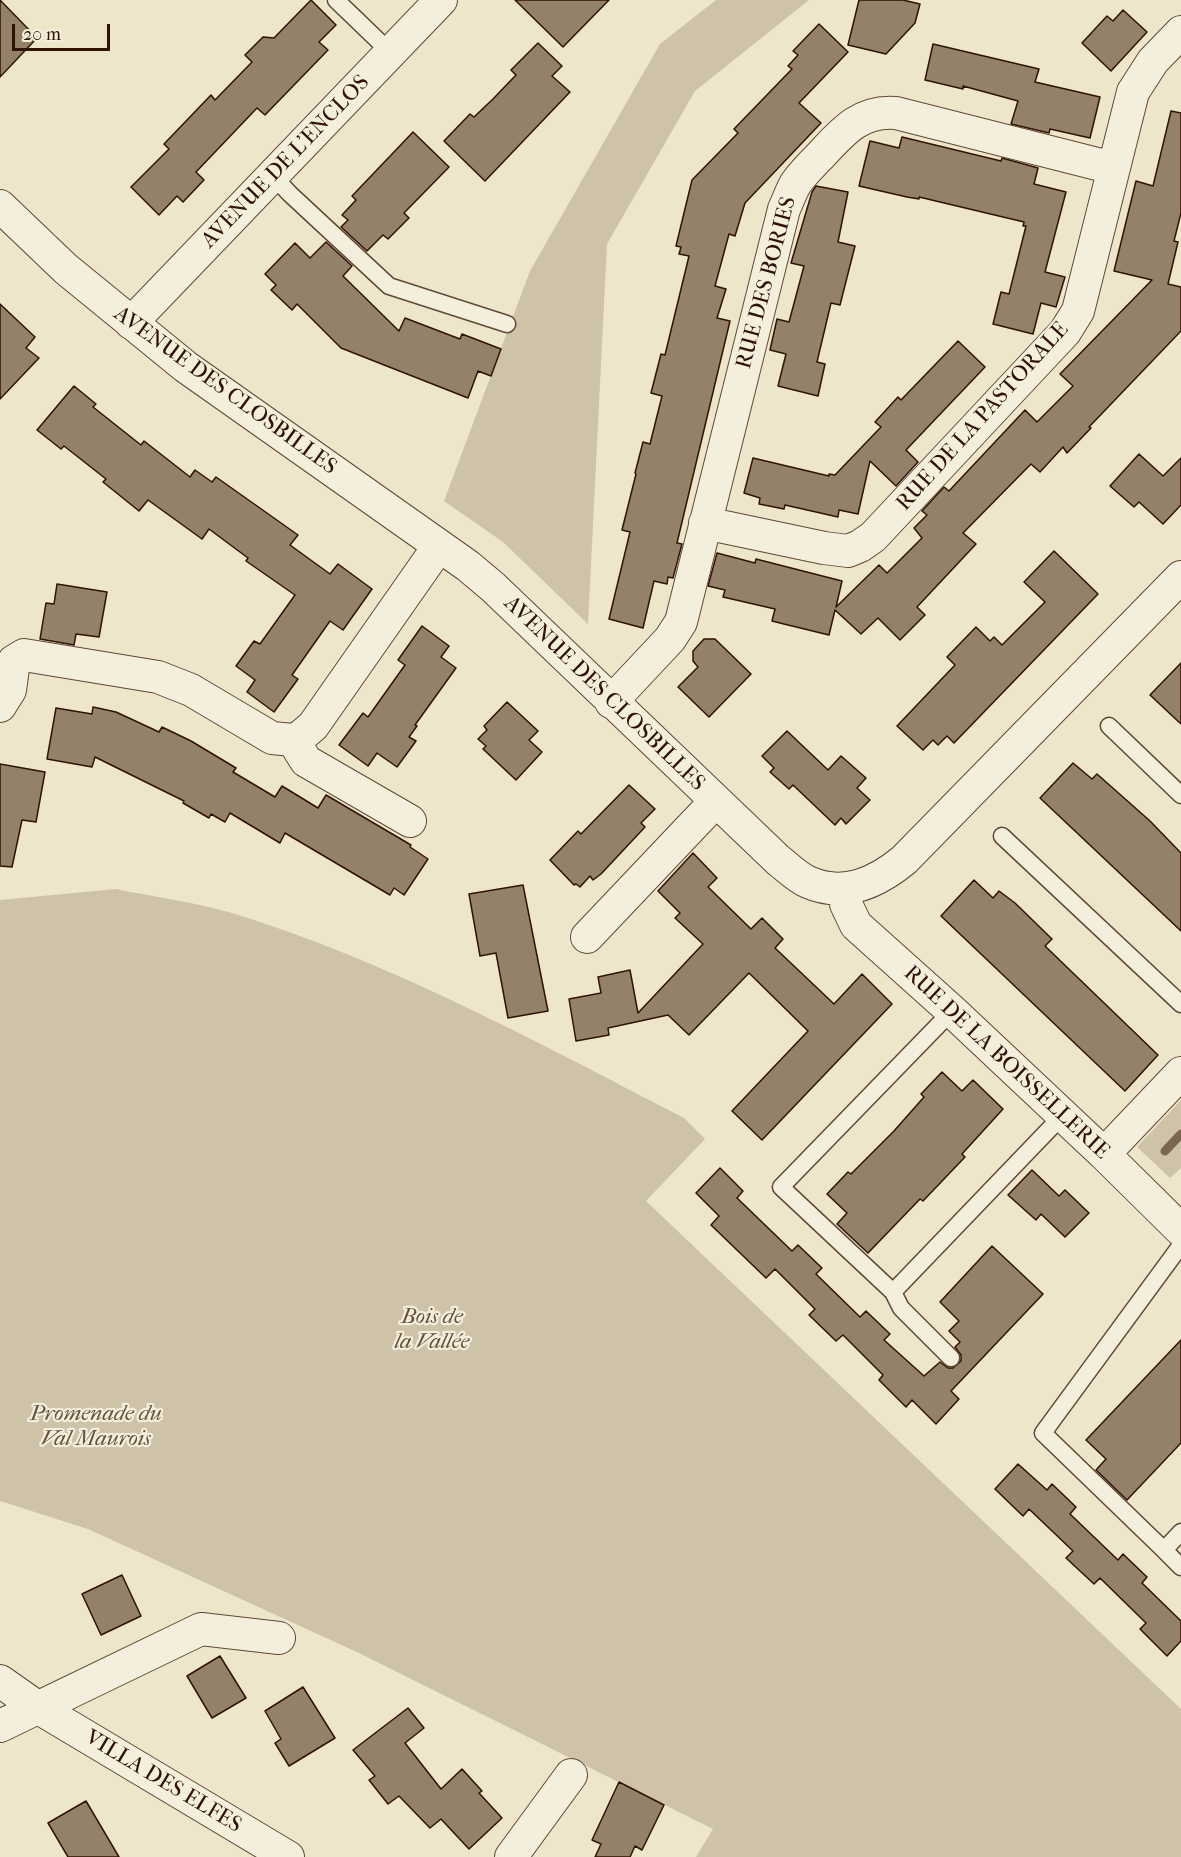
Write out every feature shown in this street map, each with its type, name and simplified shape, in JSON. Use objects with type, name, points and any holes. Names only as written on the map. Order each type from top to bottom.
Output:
[{"type":"street","name":"AVENUE DE L'ENCLOS","points":[[131,323],[441,0]]},
{"type":"street","name":"RUE DE LA PASTORALE","points":[[705,523],[848,551],[873,537],[1065,332],[1078,311],[1133,92],[1153,61],[1181,32]]},
{"type":"street","name":"RUE DES BORIES","points":[[611,702],[670,639],[681,622],[784,209],[795,184],[839,135],[855,122],[869,115],[881,112],[896,113],[1113,168]]},
{"type":"street","name":"AVENUE DES CLOSBILLES","points":[[0,206],[66,269],[186,367],[439,546],[493,587],[778,860],[806,881],[818,886],[845,889],[870,883],[888,873],[1181,577]]},
{"type":"street","points":[[0,706],[10,690],[14,661],[24,655],[158,677],[191,690],[272,738],[293,740],[313,726],[439,546]]},
{"type":"street","points":[[293,740],[306,761],[410,821]]},
{"type":"street","points":[[587,937],[715,802]]},
{"type":"street","name":"RUE DE LA BOISSELLERIE","points":[[845,889],[846,904],[856,925],[952,1011],[1181,1230]]},
{"type":"street","points":[[1104,1154],[1181,1073]]},
{"type":"street","points":[[0,1726],[201,1629],[279,1638]]},
{"type":"street","name":"VILLA DES ELFES","points":[[0,1681],[38,1707],[288,1857]]},
{"type":"street","points":[[511,1857],[571,1775]]},
{"type":"lane","points":[[336,0],[390,52]]},
{"type":"lane","points":[[273,176],[389,286],[507,324]]},
{"type":"lane","points":[[1109,726],[1181,795]]},
{"type":"lane","points":[[1002,836],[1181,1004]]},
{"type":"lane","points":[[951,1358],[901,1308],[893,1292],[781,1187],[952,1011]]},
{"type":"lane","points":[[893,1292],[1062,1116]]},
{"type":"lane","points":[[1181,1245],[1043,1433],[1181,1567]]},
{"type":"lane","points":[[1164,1550],[1181,1532]]},
{"type":"green space","points":[[716,0],[809,0],[695,91],[607,244],[588,624],[503,542],[444,501],[530,271],[660,44]]},
{"type":"green space","name":"Bois de la Vallée","points":[[116,889],[218,909],[349,955],[462,1005],[684,1118],[705,1139],[646,1201],[1181,1709],[1181,1857],[696,1857],[713,1829],[359,1653],[88,1529],[0,1501],[0,900]]},
{"type":"green space","points":[[1181,1100],[1181,1168],[1170,1178],[1137,1147]]},
{"type":"building","points":[[0,0],[37,38],[0,77]]},
{"type":"building","points":[[311,0],[336,25],[319,42],[328,50],[265,115],[257,108],[196,172],[204,180],[183,202],[177,196],[159,215],[131,187],[169,149],[164,144],[211,95],[215,100],[252,62],[245,55],[263,37],[274,38]]},
{"type":"building","points":[[515,0],[609,0],[563,47]]},
{"type":"building","points":[[859,0],[903,0],[920,4],[915,23],[886,54],[848,45]]},
{"type":"building","points":[[1123,10],[1147,32],[1111,71],[1082,43],[1107,16],[1113,21]]},
{"type":"building","points":[[819,24],[848,52],[799,103],[821,123],[745,203],[735,236],[729,234],[715,286],[726,289],[717,318],[730,321],[677,543],[682,544],[673,578],[668,577],[667,584],[654,581],[643,628],[609,619],[630,532],[622,530],[635,473],[643,442],[650,444],[662,396],[651,393],[661,354],[665,355],[689,256],[679,254],[681,247],[676,246],[692,180],[738,133],[734,129],[792,69],[788,66],[798,55],[793,51]]},
{"type":"building","points":[[538,43],[562,66],[552,76],[570,92],[485,181],[444,141],[470,114],[474,117],[493,99],[516,75],[511,70]]},
{"type":"building","points":[[933,44],[1039,69],[1035,82],[1100,97],[1090,138],[1050,129],[1049,133],[1011,124],[1018,101],[963,86],[963,89],[925,80]]},
{"type":"building","points":[[1171,111],[1181,113],[1181,213],[1174,241],[1178,242],[1168,284],[1181,287],[1181,331],[1067,453],[1063,447],[1040,472],[1031,464],[963,533],[976,544],[917,607],[925,615],[900,640],[878,618],[861,634],[835,610],[829,635],[772,621],[775,609],[723,597],[725,590],[708,586],[717,553],[755,563],[756,559],[842,581],[836,607],[879,565],[887,573],[922,538],[914,528],[927,515],[922,511],[944,487],[949,491],[1025,410],[1037,422],[1073,386],[1060,374],[1152,280],[1114,271],[1136,181],[1153,186]]},
{"type":"building","points":[[413,132],[449,167],[404,213],[409,218],[388,239],[383,235],[367,251],[341,227],[348,220],[342,215],[356,200],[352,196]]},
{"type":"building","points":[[902,137],[1038,168],[1034,184],[1066,192],[1045,272],[1065,277],[1056,307],[1041,303],[1033,334],[993,324],[1001,292],[1009,294],[1026,226],[1023,226],[1024,222],[919,197],[919,199],[907,197],[859,186],[870,141],[899,148]]},
{"type":"building","points":[[816,186],[848,192],[838,242],[855,246],[840,305],[831,303],[817,362],[825,364],[818,396],[778,386],[786,354],[770,350],[777,319],[789,322],[804,266],[791,263],[812,192]]},
{"type":"building","points":[[326,242],[352,266],[343,276],[399,331],[405,318],[460,339],[462,334],[501,349],[491,376],[478,371],[468,398],[341,348],[297,304],[292,310],[271,290],[276,285],[265,274],[295,243],[310,258]]},
{"type":"building","points":[[0,304],[35,337],[26,348],[39,358],[0,399]]},
{"type":"building","points":[[958,341],[985,367],[906,450],[918,462],[896,486],[870,461],[858,514],[839,510],[838,517],[785,505],[784,509],[759,504],[760,498],[744,493],[753,458],[829,476],[829,474],[835,475],[881,427],[875,422],[898,397],[901,400]]},
{"type":"building","points":[[74,386],[96,404],[93,407],[141,445],[144,441],[190,477],[195,470],[212,482],[216,477],[298,535],[290,545],[330,574],[338,564],[372,589],[343,630],[330,621],[292,675],[298,679],[274,712],[247,692],[255,680],[236,666],[254,641],[260,644],[295,595],[246,561],[248,558],[209,529],[202,539],[148,500],[139,511],[103,482],[106,479],[64,446],[61,449],[37,430]]},
{"type":"building","points":[[1139,454],[1163,476],[1181,458],[1181,505],[1163,524],[1139,502],[1134,507],[1110,486]]},
{"type":"building","points":[[1054,551],[1098,594],[954,743],[947,736],[938,745],[933,740],[923,750],[897,726],[955,665],[947,657],[976,627],[990,641],[994,637],[1002,645],[1045,602],[1024,582]]},
{"type":"building","points":[[57,584],[107,592],[99,637],[76,634],[74,645],[40,639],[46,603],[54,604]]},
{"type":"building","points":[[422,626],[449,646],[441,657],[456,668],[415,725],[417,726],[409,737],[416,741],[397,767],[377,753],[368,766],[339,745],[363,713],[368,717],[405,665],[398,660]]},
{"type":"building","points":[[704,639],[715,639],[751,674],[709,717],[678,687],[698,667],[693,661],[693,651]]},
{"type":"building","points":[[1181,663],[1181,724],[1150,695]]},
{"type":"building","points":[[507,702],[538,731],[529,740],[542,752],[516,780],[483,749],[486,746],[478,739],[487,730],[484,726]]},
{"type":"building","points":[[93,707],[116,712],[159,732],[162,727],[191,741],[236,768],[233,772],[275,797],[282,786],[318,808],[326,795],[411,845],[410,847],[428,859],[404,895],[394,888],[390,895],[285,833],[280,843],[230,813],[225,822],[211,814],[209,818],[183,803],[184,801],[95,757],[92,767],[47,759],[56,708],[92,714]]},
{"type":"building","points":[[787,731],[828,770],[841,756],[866,778],[857,788],[870,800],[846,824],[841,818],[835,825],[793,785],[789,789],[770,772],[774,768],[762,756]]},
{"type":"building","points":[[1073,763],[1092,779],[1097,774],[1150,821],[1181,853],[1181,931],[1040,798]]},
{"type":"building","points":[[0,764],[45,772],[36,822],[22,820],[12,867],[0,866]]},
{"type":"building","points":[[629,785],[655,809],[641,823],[645,827],[601,874],[593,880],[590,876],[580,887],[574,885],[550,860],[578,831],[581,834]]},
{"type":"building","points":[[693,853],[717,878],[708,887],[751,929],[762,918],[783,939],[775,948],[834,1004],[862,974],[892,1004],[762,1140],[732,1111],[808,1031],[749,973],[689,1035],[668,1015],[608,1028],[609,1035],[576,1041],[569,999],[601,993],[598,977],[630,970],[638,1013],[703,944],[675,918],[680,913],[658,891]]},
{"type":"building","points":[[974,880],[993,898],[999,891],[1015,903],[1052,939],[1045,946],[1158,1055],[1125,1091],[941,916]]},
{"type":"building","points":[[523,885],[548,1011],[508,1018],[496,953],[480,956],[469,894]]},
{"type":"building","points":[[942,1072],[962,1091],[973,1080],[1003,1109],[962,1154],[965,1157],[923,1201],[920,1199],[868,1253],[837,1224],[847,1213],[827,1194],[848,1172],[851,1174],[894,1131],[924,1097],[921,1094]]},
{"type":"building","points":[[720,1168],[743,1191],[737,1198],[792,1251],[798,1245],[822,1268],[816,1274],[860,1317],[866,1311],[890,1334],[884,1340],[924,1376],[940,1362],[948,1368],[953,1368],[961,1361],[961,1355],[955,1347],[960,1342],[949,1331],[959,1321],[940,1302],[992,1246],[1043,1294],[951,1391],[959,1399],[936,1424],[912,1400],[906,1407],[879,1380],[883,1375],[843,1335],[836,1341],[809,1315],[815,1309],[775,1269],[766,1278],[711,1225],[719,1216],[696,1193]]},
{"type":"building","points":[[1032,1170],[1059,1196],[1065,1190],[1089,1213],[1065,1237],[1041,1214],[1036,1220],[1008,1195]]},
{"type":"building","points":[[1181,1340],[1181,1443],[1127,1500],[1096,1470],[1106,1459],[1086,1440]]},
{"type":"building","points":[[1018,1464],[1047,1490],[1052,1484],[1076,1507],[1070,1514],[1118,1560],[1123,1554],[1147,1577],[1142,1583],[1181,1621],[1181,1641],[1167,1656],[1140,1629],[1146,1623],[1100,1578],[1094,1584],[1066,1558],[1073,1551],[1029,1509],[1023,1516],[995,1489]]},
{"type":"building","points":[[122,1575],[141,1616],[101,1635],[82,1594]]},
{"type":"building","points":[[220,1656],[246,1698],[212,1718],[187,1676]]},
{"type":"building","points":[[303,1687],[335,1738],[289,1766],[275,1743],[281,1739],[265,1711]]},
{"type":"building","points":[[408,1708],[424,1728],[405,1743],[441,1789],[462,1769],[482,1791],[479,1793],[502,1818],[469,1849],[441,1819],[430,1828],[399,1796],[388,1804],[369,1780],[375,1776],[353,1750]]},
{"type":"building","points":[[619,1782],[664,1805],[642,1850],[635,1846],[630,1857],[595,1857],[601,1844],[592,1840]]},
{"type":"building","points":[[86,1801],[119,1857],[68,1857],[48,1823]]},
{"type":"waterway","points":[[1165,1151],[1181,1134]]},
{"type":"park label","name":"Promenade du Val Maurois","points":[[96,1428]]}]
